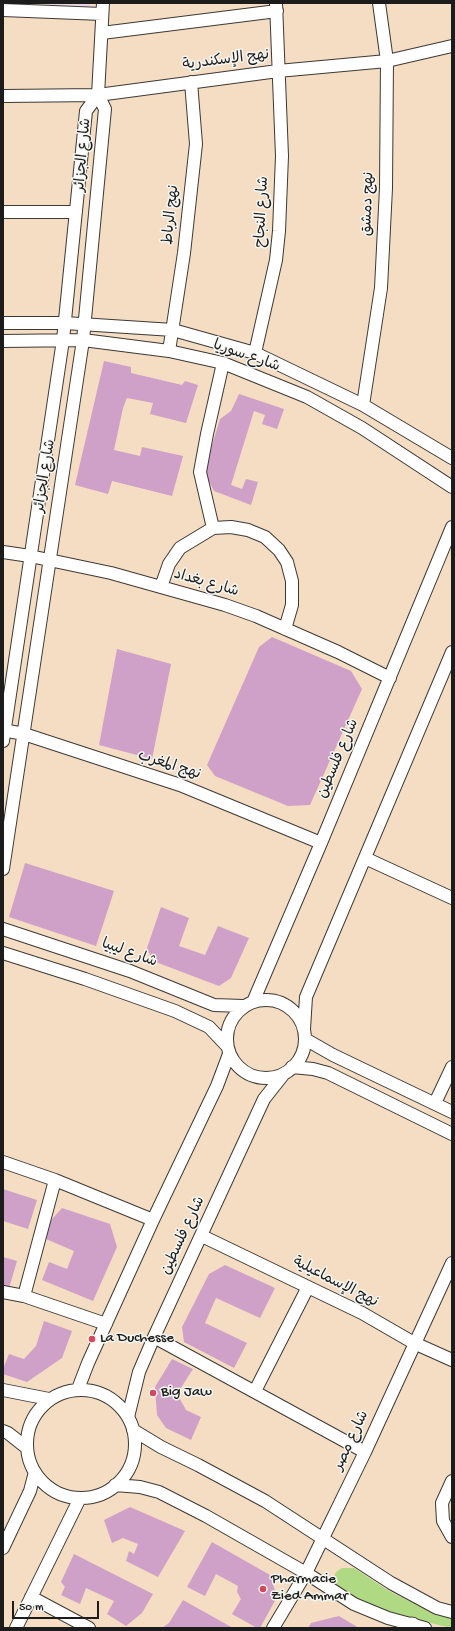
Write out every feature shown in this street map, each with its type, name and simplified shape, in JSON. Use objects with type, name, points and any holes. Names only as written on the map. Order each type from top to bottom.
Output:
[{"type":"street","name":"نهج دمشق","points":[[363,405],[381,288],[386,188],[387,61],[379,3]]},
{"type":"street","points":[[102,33],[276,7]]},
{"type":"street","name":"شارع النجاح","points":[[255,353],[276,260],[279,231],[282,156],[276,7]]},
{"type":"street","points":[[3,10],[102,8],[98,95]]},
{"type":"street","name":"نهج الإسكندرية","points":[[3,96],[98,95],[278,71],[387,61],[452,46]]},
{"type":"street","name":"نهج الرباط","points":[[169,351],[184,253],[196,144],[190,82]]},
{"type":"street","name":"شارع الجزائر","points":[[3,869],[85,324],[105,109],[98,95],[86,111],[63,340],[4,734]]},
{"type":"street","points":[[3,212],[76,212]]},
{"type":"street","name":"شارع سوريا","points":[[3,323],[65,323],[173,330],[255,353],[363,405],[452,458]]},
{"type":"street","name":"شارع سوريا","points":[[3,341],[83,340],[169,351],[223,363],[307,397],[376,437],[452,487]]},
{"type":"street","points":[[213,528],[200,472],[223,363]]},
{"type":"street","points":[[376,437],[388,420]]},
{"type":"street","points":[[161,587],[169,564],[180,548],[213,528],[231,526],[248,530],[265,537],[279,550],[287,562],[292,581],[292,605],[285,629]]},
{"type":"street","name":"شارع فلسطين","points":[[248,1004],[321,843],[452,527]]},
{"type":"street","name":"شارع بغداد","points":[[3,552],[30,556],[111,573],[225,605],[338,652],[390,678]]},
{"type":"street","points":[[3,953],[85,979],[175,1011],[209,1027],[228,1050],[234,1063],[242,1071],[251,1076],[272,1078],[287,1071],[299,1061],[304,1050],[306,997],[452,652]]},
{"type":"street","name":"نهج المغرب","points":[[4,734],[24,734],[180,785],[321,843]]},
{"type":"street","points":[[365,858],[452,898]]},
{"type":"street","name":"شارع ليبيا","points":[[3,929],[123,968],[214,1004],[248,1004]]},
{"type":"street","points":[[78,1389],[88,1363],[153,1220],[217,1086],[228,1050],[226,1035],[229,1024],[235,1014],[248,1004],[266,999],[278,1001],[290,1008],[299,1017],[305,1034],[333,1055],[452,1112]]},
{"type":"street","points":[[434,1103],[452,1067]]},
{"type":"street","points":[[287,1071],[313,1068],[328,1073],[452,1134]]},
{"type":"street","name":"شارع فلسطين","points":[[128,1417],[139,1372],[154,1337],[264,1099],[287,1071]]},
{"type":"street","points":[[3,1162],[54,1180],[153,1220]]},
{"type":"street","points":[[24,1296],[54,1180]]},
{"type":"street","name":"نهج الإسماعيلية","points":[[202,1236],[362,1314],[414,1343],[452,1360]]},
{"type":"street","name":"شارع مصر","points":[[273,1628],[306,1573],[324,1538],[452,1263]]},
{"type":"street","points":[[255,1391],[308,1287]]},
{"type":"street","points":[[3,1292],[24,1296],[106,1324]]},
{"type":"street","points":[[154,1337],[365,1452]]},
{"type":"street","points":[[78,1389],[93,1391],[107,1396],[119,1405],[128,1417],[133,1430],[135,1446],[131,1463],[123,1478],[115,1485],[96,1496],[80,1498],[65,1496],[50,1489],[38,1478],[27,1448],[27,1438],[31,1423],[38,1410],[50,1399],[63,1392],[78,1389]]},
{"type":"street","points":[[3,1390],[50,1399]]},
{"type":"street","points":[[133,1430],[161,1447],[253,1494],[324,1538],[391,1583],[437,1608],[452,1612]]},
{"type":"street","points":[[3,1431],[8,1433],[27,1448]]},
{"type":"street","points":[[3,1548],[30,1491],[35,1472]]},
{"type":"street","points":[[452,1481],[442,1503],[443,1521],[452,1537]]},
{"type":"street","points":[[115,1485],[140,1487],[160,1492],[206,1516],[306,1573],[386,1623],[417,1627]]},
{"type":"street","points":[[16,1628],[80,1498]]},
{"type":"street","points":[[31,1597],[89,1628]]},
{"type":"shaded area","points":[[11,3],[90,3],[90,6]]},
{"type":"green space","points":[[342,1568],[354,1568],[389,1591],[429,1611],[452,1617],[452,1628],[400,1616],[357,1599],[339,1589],[335,1583],[334,1577],[336,1572]]},
{"type":"building","points":[[104,361],[131,367],[131,373],[182,385],[185,381],[198,385],[186,423],[150,414],[153,403],[127,398],[123,408],[114,450],[140,456],[142,447],[183,456],[172,496],[112,481],[108,494],[75,485]]},
{"type":"building","points":[[239,394],[284,409],[277,429],[262,424],[265,415],[254,411],[231,485],[242,489],[246,479],[258,482],[251,505],[214,491],[204,472],[220,419],[231,411]]},
{"type":"building","points":[[272,637],[351,671],[362,689],[310,805],[288,806],[215,776],[207,765],[259,647]]},
{"type":"building","points":[[117,649],[171,664],[152,759],[99,745]]},
{"type":"building","points":[[25,863],[114,891],[96,946],[9,917]]},
{"type":"building","points":[[161,907],[189,918],[179,946],[205,955],[218,926],[249,938],[231,978],[219,986],[153,961],[147,948]]},
{"type":"building","points":[[3,1189],[37,1200],[28,1229],[3,1221]]},
{"type":"building","points":[[62,1208],[110,1224],[117,1247],[93,1301],[42,1280],[49,1262],[67,1269],[74,1251],[46,1239],[46,1226]]},
{"type":"building","points":[[3,1257],[17,1261],[9,1288],[3,1286]]},
{"type":"building","points":[[225,1265],[275,1288],[260,1318],[216,1298],[205,1323],[247,1343],[234,1368],[184,1342],[182,1327],[209,1274]]},
{"type":"building","points":[[44,1321],[72,1331],[62,1358],[27,1382],[3,1374],[3,1369],[9,1354],[24,1359],[36,1346]]},
{"type":"building","points":[[172,1359],[193,1369],[177,1394],[186,1410],[201,1417],[191,1440],[166,1428],[157,1415],[155,1387]]},
{"type":"building","points":[[130,1507],[185,1531],[158,1577],[126,1561],[129,1551],[134,1554],[138,1544],[123,1538],[112,1543],[104,1520]]},
{"type":"building","points":[[212,1542],[270,1575],[277,1597],[260,1628],[257,1628],[232,1614],[241,1599],[237,1592],[238,1586],[216,1574],[205,1596],[187,1587]]},
{"type":"building","points":[[74,1554],[153,1594],[142,1613],[126,1626],[107,1614],[114,1601],[86,1588],[80,1604],[61,1595],[65,1587],[61,1582]]},
{"type":"building","points":[[183,1600],[233,1628],[162,1628],[169,1623]]},
{"type":"building","points":[[339,1616],[359,1628],[308,1628],[311,1623]]},
{"type":"place","name":"La Duchesse","points":[[92,1339]]},
{"type":"place","name":"Big Jaw","points":[[153,1393]]},
{"type":"place","name":"Pharmacie Zied Ammar","points":[[263,1589]]}]
